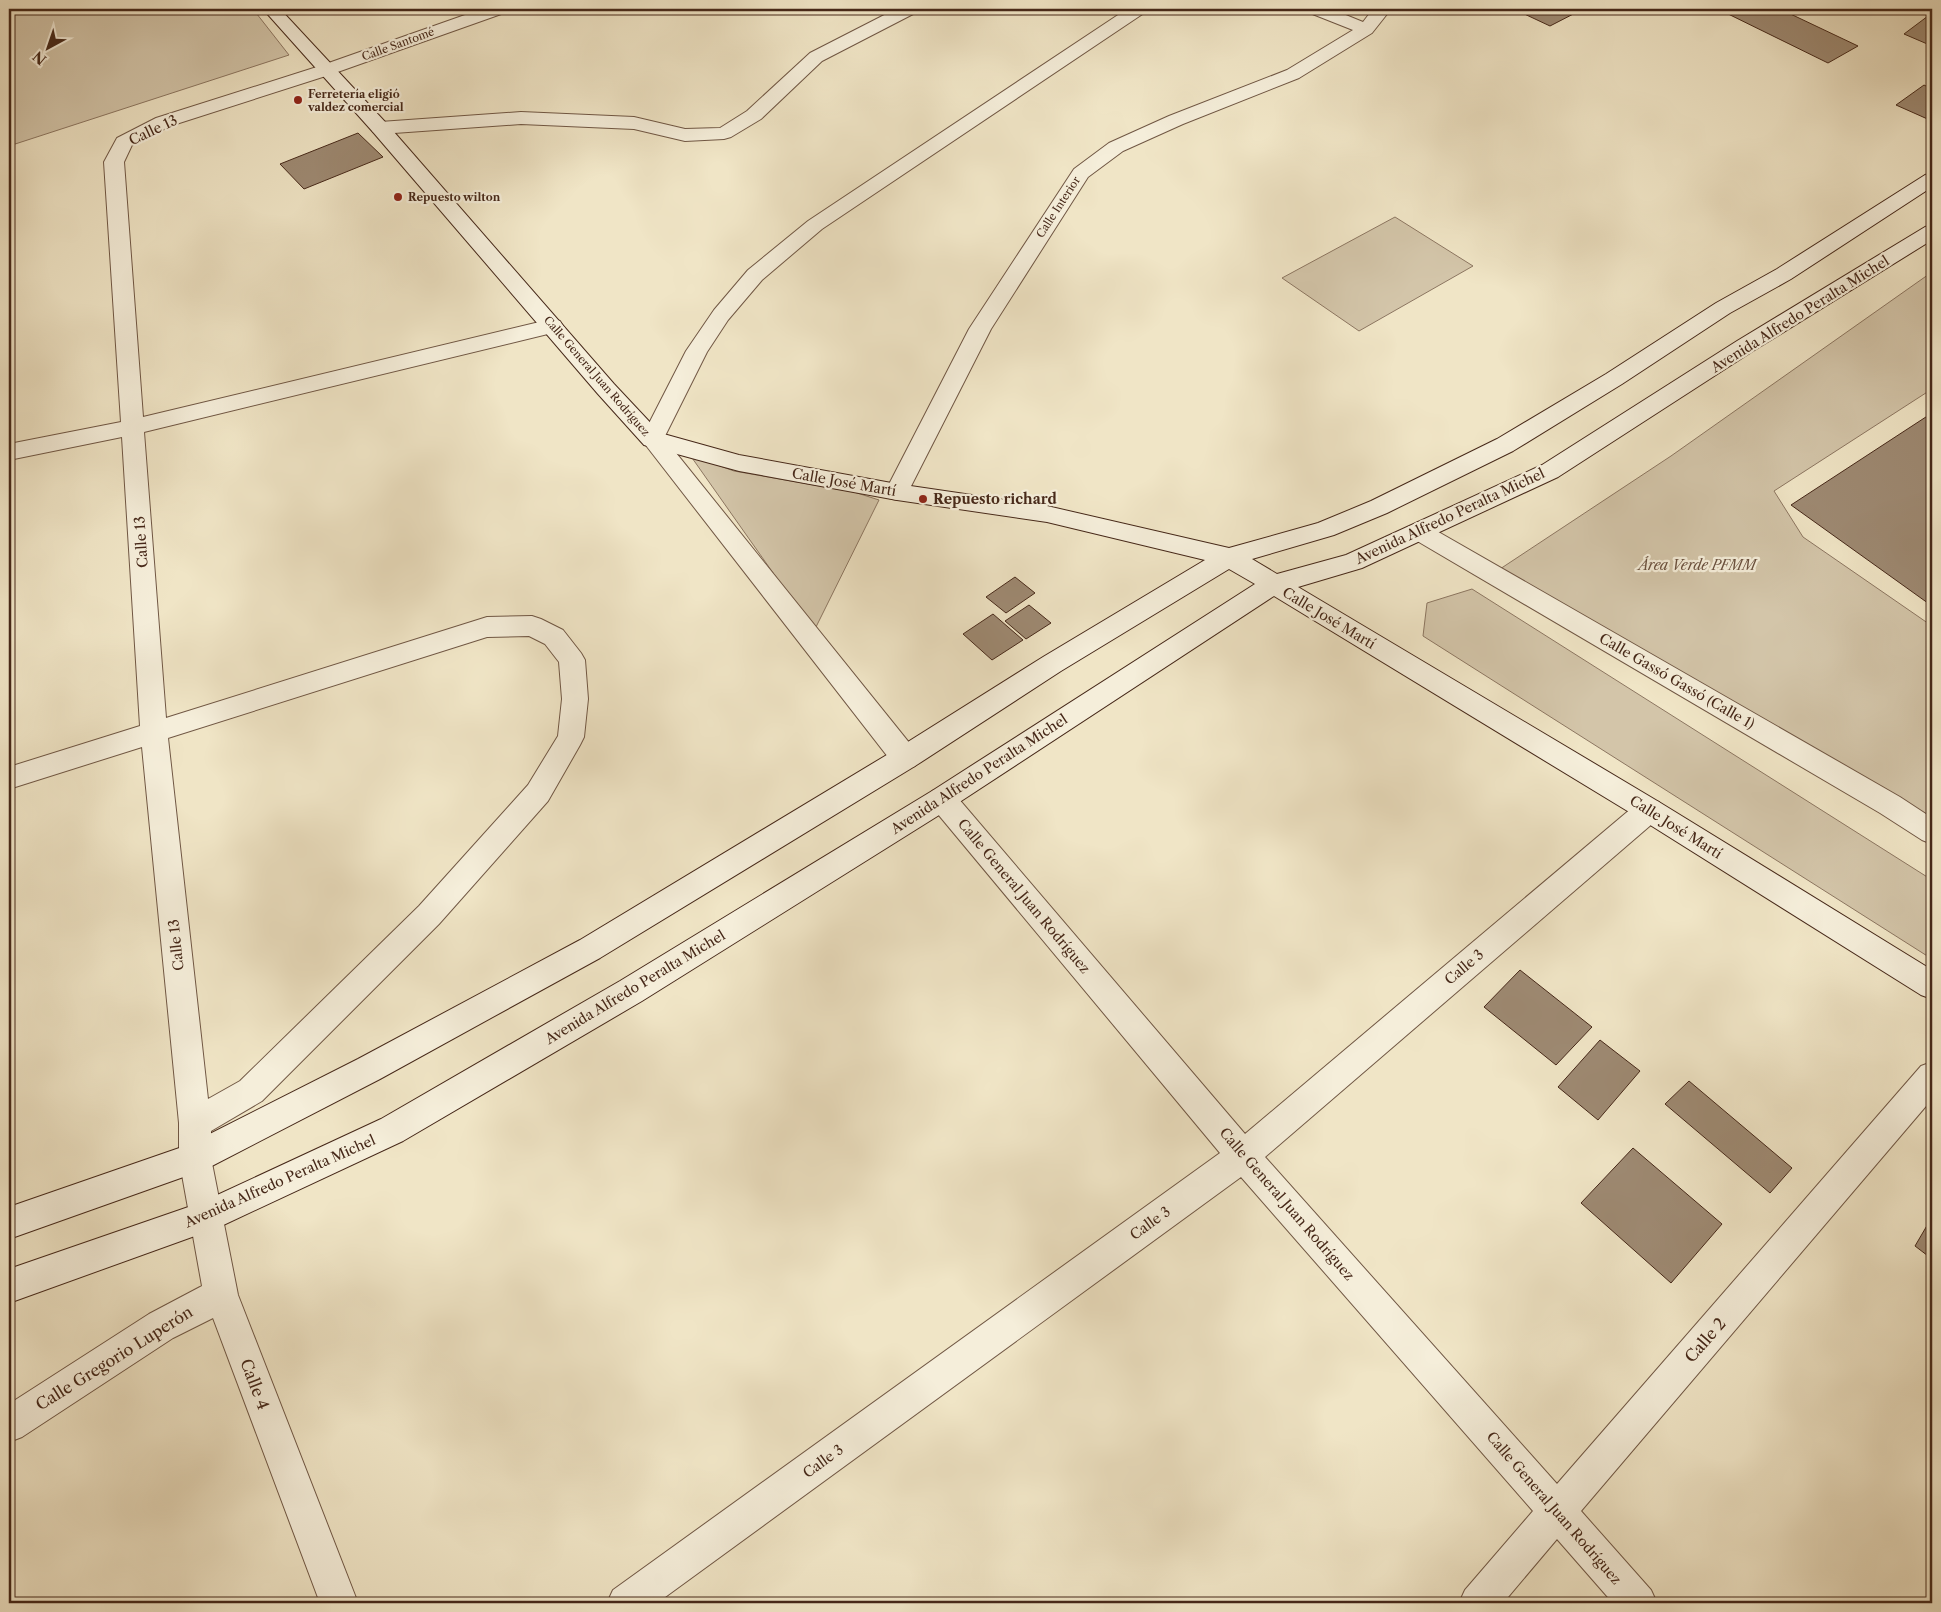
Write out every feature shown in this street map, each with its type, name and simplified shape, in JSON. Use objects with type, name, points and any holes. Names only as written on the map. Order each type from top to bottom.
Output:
[{"type":"street","name":"Calle General Juan Rodríguez","points":[[271,9],[380,128],[652,439],[905,758]]},
{"type":"street","name":"Calle Santomé","points":[[326,70],[498,9]]},
{"type":"street","points":[[380,128],[521,118],[634,123],[685,135],[724,133],[754,115],[816,57],[909,9]]},
{"type":"street","points":[[652,439],[697,351],[721,315],[755,275],[815,225],[1138,9]]},
{"type":"street","points":[[1316,9],[1366,29]]},
{"type":"street","name":"Calle Interior","points":[[897,492],[980,329],[1081,173],[1116,147],[1176,120],[1293,74],[1366,29],[1382,9]]},
{"type":"street","name":"Calle 13","points":[[195,1158],[195,1123],[154,732],[114,162],[124,142],[163,122],[326,70]]},
{"type":"street","points":[[9,1223],[195,1158],[368,1069],[590,949],[905,758],[1052,664],[1229,557],[1326,529],[1379,507],[1504,444],[1614,379],[1932,178]]},
{"type":"street","name":"Avenida Alfredo Peralta Michel","points":[[9,1286],[205,1218],[392,1130],[631,991],[942,799],[1091,700],[1274,584],[1353,562],[1550,471],[1746,346],[1932,231]]},
{"type":"street","points":[[9,452],[133,426],[552,326]]},
{"type":"street","name":"Calle José Martí","points":[[652,439],[738,463],[897,492],[1047,514],[1229,557],[1649,810],[1932,986]]},
{"type":"street","name":"Calle Gassó Gassó (Calle 1)","points":[[1420,532],[1872,795],[1932,832]]},
{"type":"street","points":[[9,778],[487,627],[532,626],[554,637],[572,660],[576,699],[571,737],[538,793],[429,915],[250,1091],[195,1123]]},
{"type":"street","name":"Calle General Juan Rodríguez","points":[[942,799],[1243,1156],[1638,1603]]},
{"type":"street","name":"Calle 3","points":[[626,1603],[1243,1156],[1649,810]]},
{"type":"street","name":"Calle 2","points":[[1478,1603],[1932,1076]]},
{"type":"street","name":"Calle 4","points":[[195,1158],[221,1295],[339,1603]]},
{"type":"street","name":"Calle Gregorio Luperón","points":[[9,1424],[161,1326],[221,1295]]},
{"type":"green space","points":[[9,9],[253,9],[289,55],[9,146]]},
{"type":"green space","points":[[1395,217],[1473,266],[1359,331],[1282,278]]},
{"type":"green space","name":"Área Verde PFMM","points":[[1932,272],[1932,389],[1774,491],[1803,537],[1932,626],[1932,825],[1500,569],[1671,456]]},
{"type":"green space","points":[[690,455],[734,471],[854,492],[879,500],[814,631]]},
{"type":"green space","points":[[1472,589],[1932,880],[1932,959],[1423,636],[1427,603]]},
{"type":"building","points":[[1522,9],[1583,9],[1550,26],[1518,11]]},
{"type":"building","points":[[1718,9],[1780,9],[1858,46],[1828,63]]},
{"type":"building","points":[[1932,13],[1932,46],[1904,34]]},
{"type":"building","points":[[1924,85],[1932,89],[1932,121],[1896,105]]},
{"type":"building","points":[[358,133],[383,157],[304,189],[280,164]]},
{"type":"building","points":[[1932,413],[1932,606],[1791,505]]},
{"type":"building","points":[[1015,577],[1035,593],[1006,613],[986,597]]},
{"type":"building","points":[[1029,605],[1051,623],[1026,639],[1005,621]]},
{"type":"building","points":[[993,614],[1023,640],[992,660],[963,634]]},
{"type":"building","points":[[1520,970],[1592,1027],[1556,1065],[1484,1007]]},
{"type":"building","points":[[1600,1040],[1640,1071],[1598,1120],[1558,1087]]},
{"type":"building","points":[[1689,1081],[1792,1168],[1770,1193],[1665,1104]]},
{"type":"building","points":[[1633,1148],[1722,1224],[1671,1283],[1581,1203]]},
{"type":"building","points":[[1932,1217],[1932,1259],[1915,1246]]},
{"type":"place","name":"Ferretería eligió valdez comercial","points":[[298,100]]},
{"type":"place","name":"Repuesto wilton","points":[[398,197]]},
{"type":"place","name":"Repuesto richard","points":[[923,499]]}]
